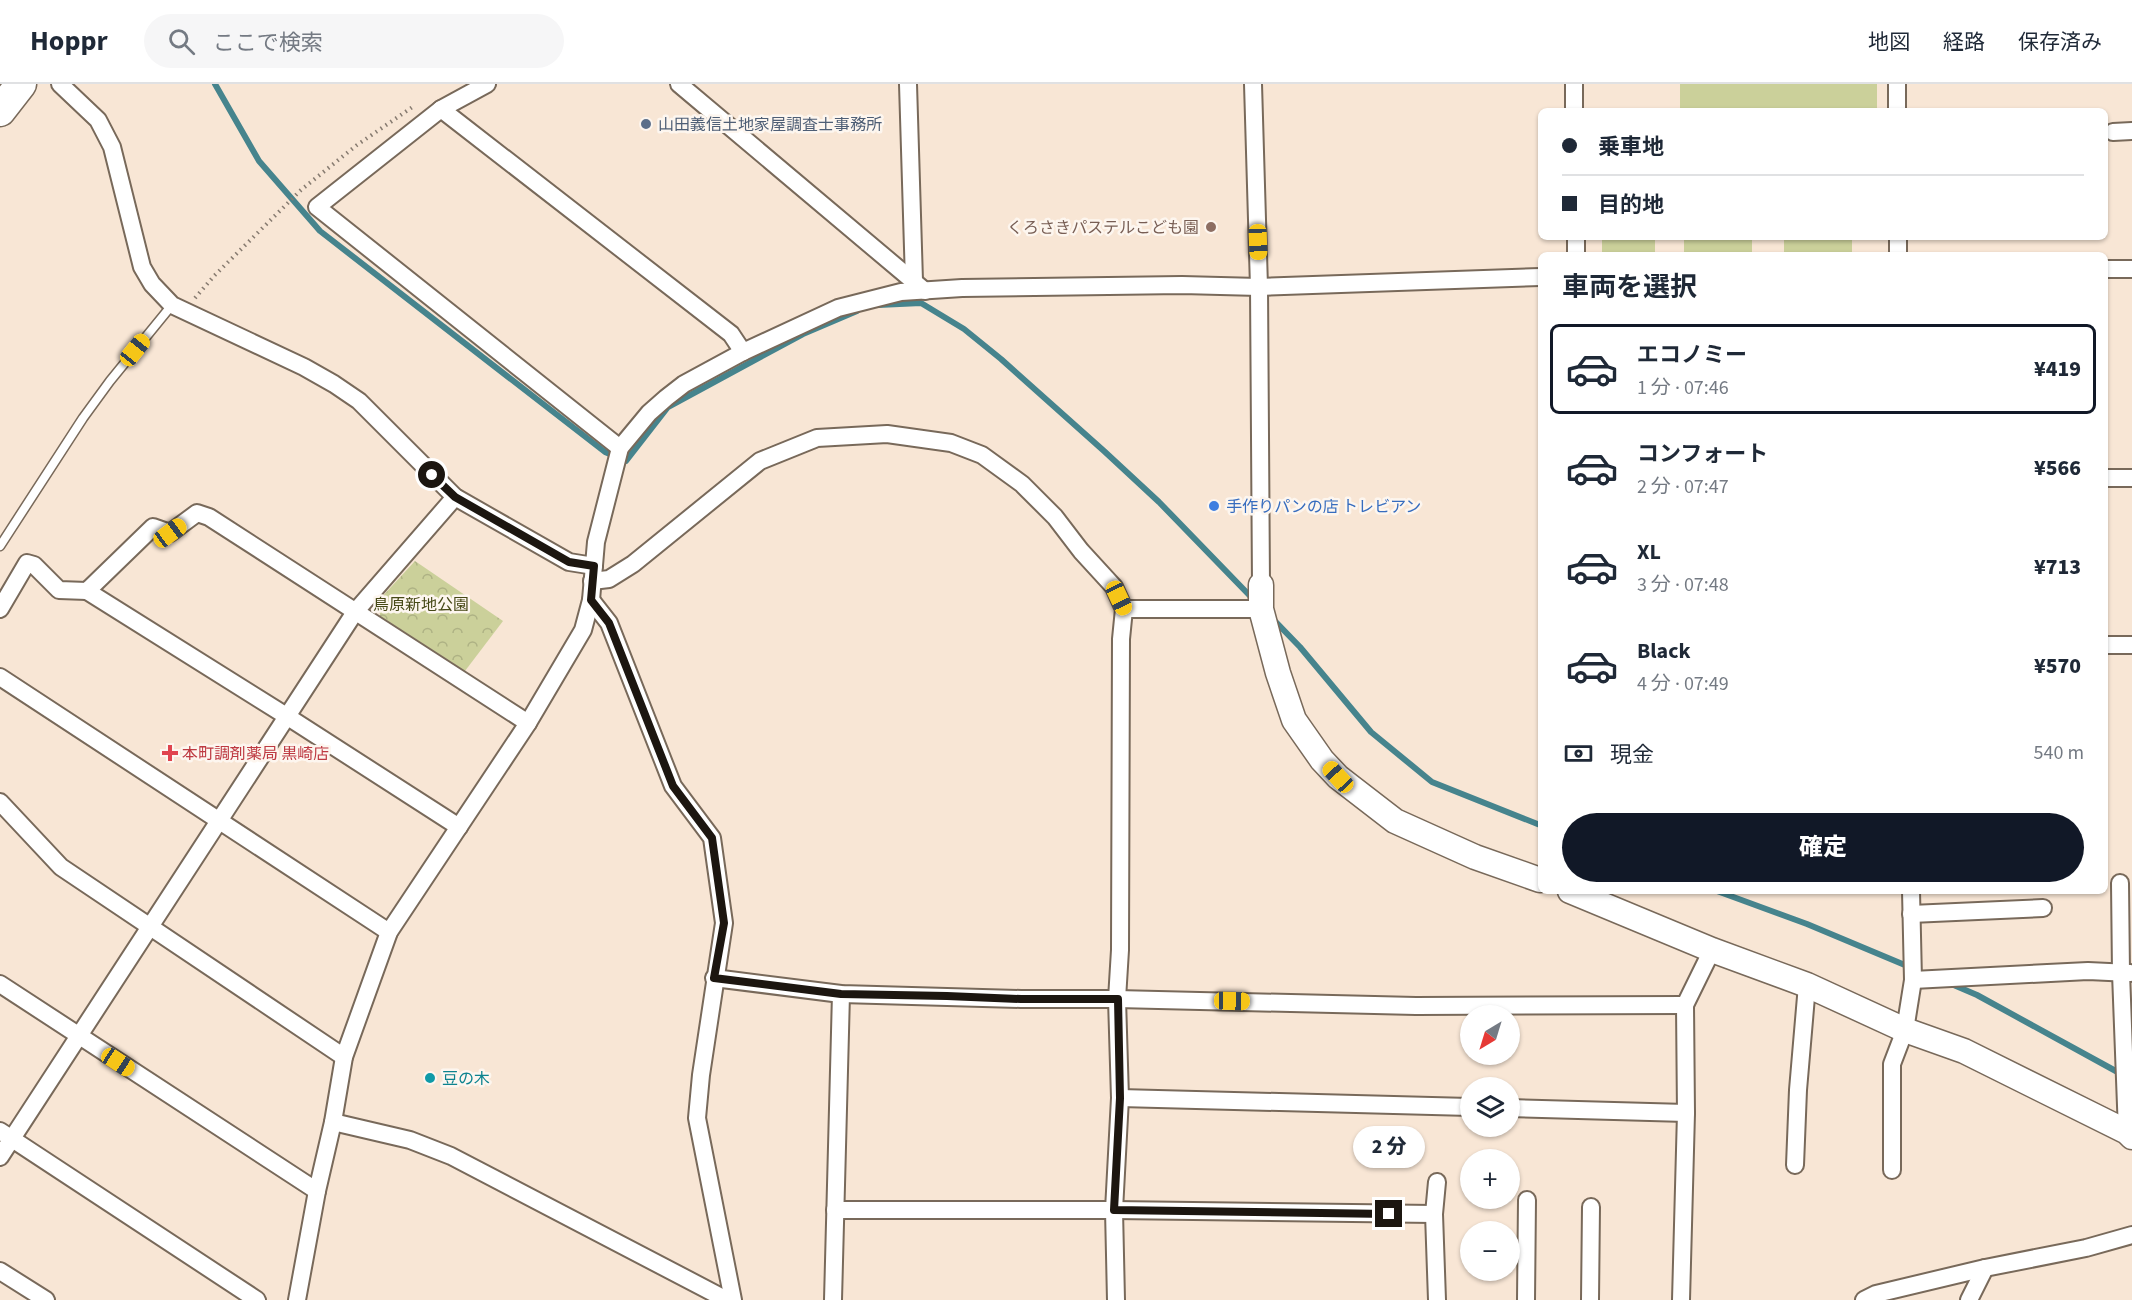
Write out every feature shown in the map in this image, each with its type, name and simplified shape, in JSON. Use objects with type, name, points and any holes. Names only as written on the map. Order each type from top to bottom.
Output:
[{"type":"highway","points":[[0,111],[21,84]]},
{"type":"street","points":[[60,84],[98,120],[112,147],[142,267],[152,284],[172,305],[304,367],[334,384],[359,401],[455,497],[569,562],[593,573],[609,579],[633,564],[760,461],[817,438],[886,434],[951,443],[982,455],[1022,484],[1055,517],[1081,551],[1114,587],[1124,609],[1121,639],[1118,999],[1120,1098],[1114,1210],[1116,1300]]},
{"type":"street","points":[[487,84],[441,109],[318,207],[620,447]]},
{"type":"street","points":[[679,84],[920,286]]},
{"type":"street","points":[[908,84],[920,286]]},
{"type":"street","points":[[1252,84],[1259,287],[1261,609],[1278,674],[1294,720],[1322,760],[1338,777],[1395,821],[1475,857],[1538,879]]},
{"type":"street","points":[[1574,84],[1574,108]]},
{"type":"street","points":[[1897,84],[1897,108]]},
{"type":"street","points":[[441,109],[731,334],[743,352]]},
{"type":"street","points":[[2113,132],[2132,131]]},
{"type":"street","points":[[2108,269],[2132,269]]},
{"type":"street","points":[[297,1300],[344,1057],[389,932],[528,723],[583,630],[591,600],[596,542],[620,447],[649,413],[666,398],[684,384],[743,352],[838,308],[920,286],[962,288],[1182,285],[1259,287],[1538,277]]},
{"type":"street","points":[[2108,478],[2132,478]]},
{"type":"street","points":[[0,1157],[6,1135],[78,1036],[356,612],[455,497]]},
{"type":"street","points":[[87,591],[153,527],[170,533],[197,513],[209,517],[528,723]]},
{"type":"street","points":[[0,609],[27,562],[34,565],[60,590],[87,591],[459,827]]},
{"type":"street","points":[[591,600],[609,623],[673,786],[712,838],[724,923],[700,1075],[697,1118],[733,1300]]},
{"type":"street","points":[[1124,609],[1261,609]]},
{"type":"street","points":[[2108,645],[2132,645]]},
{"type":"street","points":[[0,677],[389,932]]},
{"type":"street","points":[[0,802],[61,867],[344,1057]]},
{"type":"street","points":[[1581,894],[1712,950],[1807,985],[1905,1030],[1964,1051],[2129,1135],[2126,973],[2120,883]]},
{"type":"street","points":[[1892,1170],[1892,1064],[1905,1030],[1913,980],[1911,894]]},
{"type":"street","points":[[1911,914],[2043,908]]},
{"type":"street","points":[[1681,1300],[1686,1113],[1685,1005],[1712,950]]},
{"type":"street","points":[[1913,980],[2088,971],[2126,973]]},
{"type":"street","points":[[714,978],[841,994],[1416,1006],[1685,1005]]},
{"type":"street","points":[[0,984],[317,1191]]},
{"type":"street","points":[[1795,1165],[1798,1090],[1807,985]]},
{"type":"street","points":[[833,1300],[841,994]]},
{"type":"street","points":[[1120,1098],[1460,1107]]},
{"type":"street","points":[[1520,1108],[1686,1113]]},
{"type":"street","points":[[333,1122],[410,1140],[451,1156],[727,1300]]},
{"type":"street","points":[[6,1135],[257,1300]]},
{"type":"street","points":[[1437,1182],[1434,1214],[1437,1300]]},
{"type":"street","points":[[1526,1300],[1527,1200]]},
{"type":"street","points":[[1590,1300],[1591,1207]]},
{"type":"street","points":[[835,1210],[1114,1210],[1434,1214]]},
{"type":"street","points":[[1864,1300],[1876,1294],[1985,1268],[2086,1248],[2132,1235]]},
{"type":"street","points":[[1969,1300],[1985,1268]]},
{"type":"street","points":[[0,1271],[46,1300]]},
{"type":"lane","points":[[0,546],[83,418],[172,305]]},
{"type":"green space","points":[[1680,84],[1877,84],[1877,108],[1680,108]]},
{"type":"green space","points":[[1602,240],[1655,240],[1655,252],[1602,252]]},
{"type":"green space","points":[[1684,240],[1752,240],[1752,252],[1684,252]]},
{"type":"green space","points":[[1784,240],[1852,240],[1852,252],[1784,252]]},
{"type":"green space","name":"鳥原新地公園","points":[[415,561],[503,621],[465,671],[380,616],[379,600]]},
{"type":"waterway","points":[[215,84],[259,161],[320,231],[605,452],[626,461],[668,407],[803,334],[857,311]]},
{"type":"waterway","points":[[878,305],[921,303],[964,329],[1001,359],[1159,502],[1254,600]]},
{"type":"waterway","points":[[1272,618],[1300,647],[1371,732],[1432,782],[1538,824]]},
{"type":"waterway","points":[[1725,894],[1807,924],[1912,968]]},
{"type":"waterway","points":[[1949,983],[1977,995],[2123,1075]]},
{"type":"place","name":"山田義信土地家屋調査士事務所","points":[[646,124]]},
{"type":"place","name":"くろさきパステルこども園","points":[[1211,227]]},
{"type":"place","name":"手作りパンの店 トレビアン","points":[[1214,506]]},
{"type":"place","name":"本町調剤薬局 黒崎店","points":[[170,753]]},
{"type":"place","name":"豆の木","points":[[430,1078]]},
{"type":"route","points":[[432,475],[455,497],[569,562],[594,566],[591,600],[609,623],[673,786],[712,838],[724,923],[714,978],[841,994],[1118,999],[1120,1098],[1114,1210],[1389,1214]]}]
